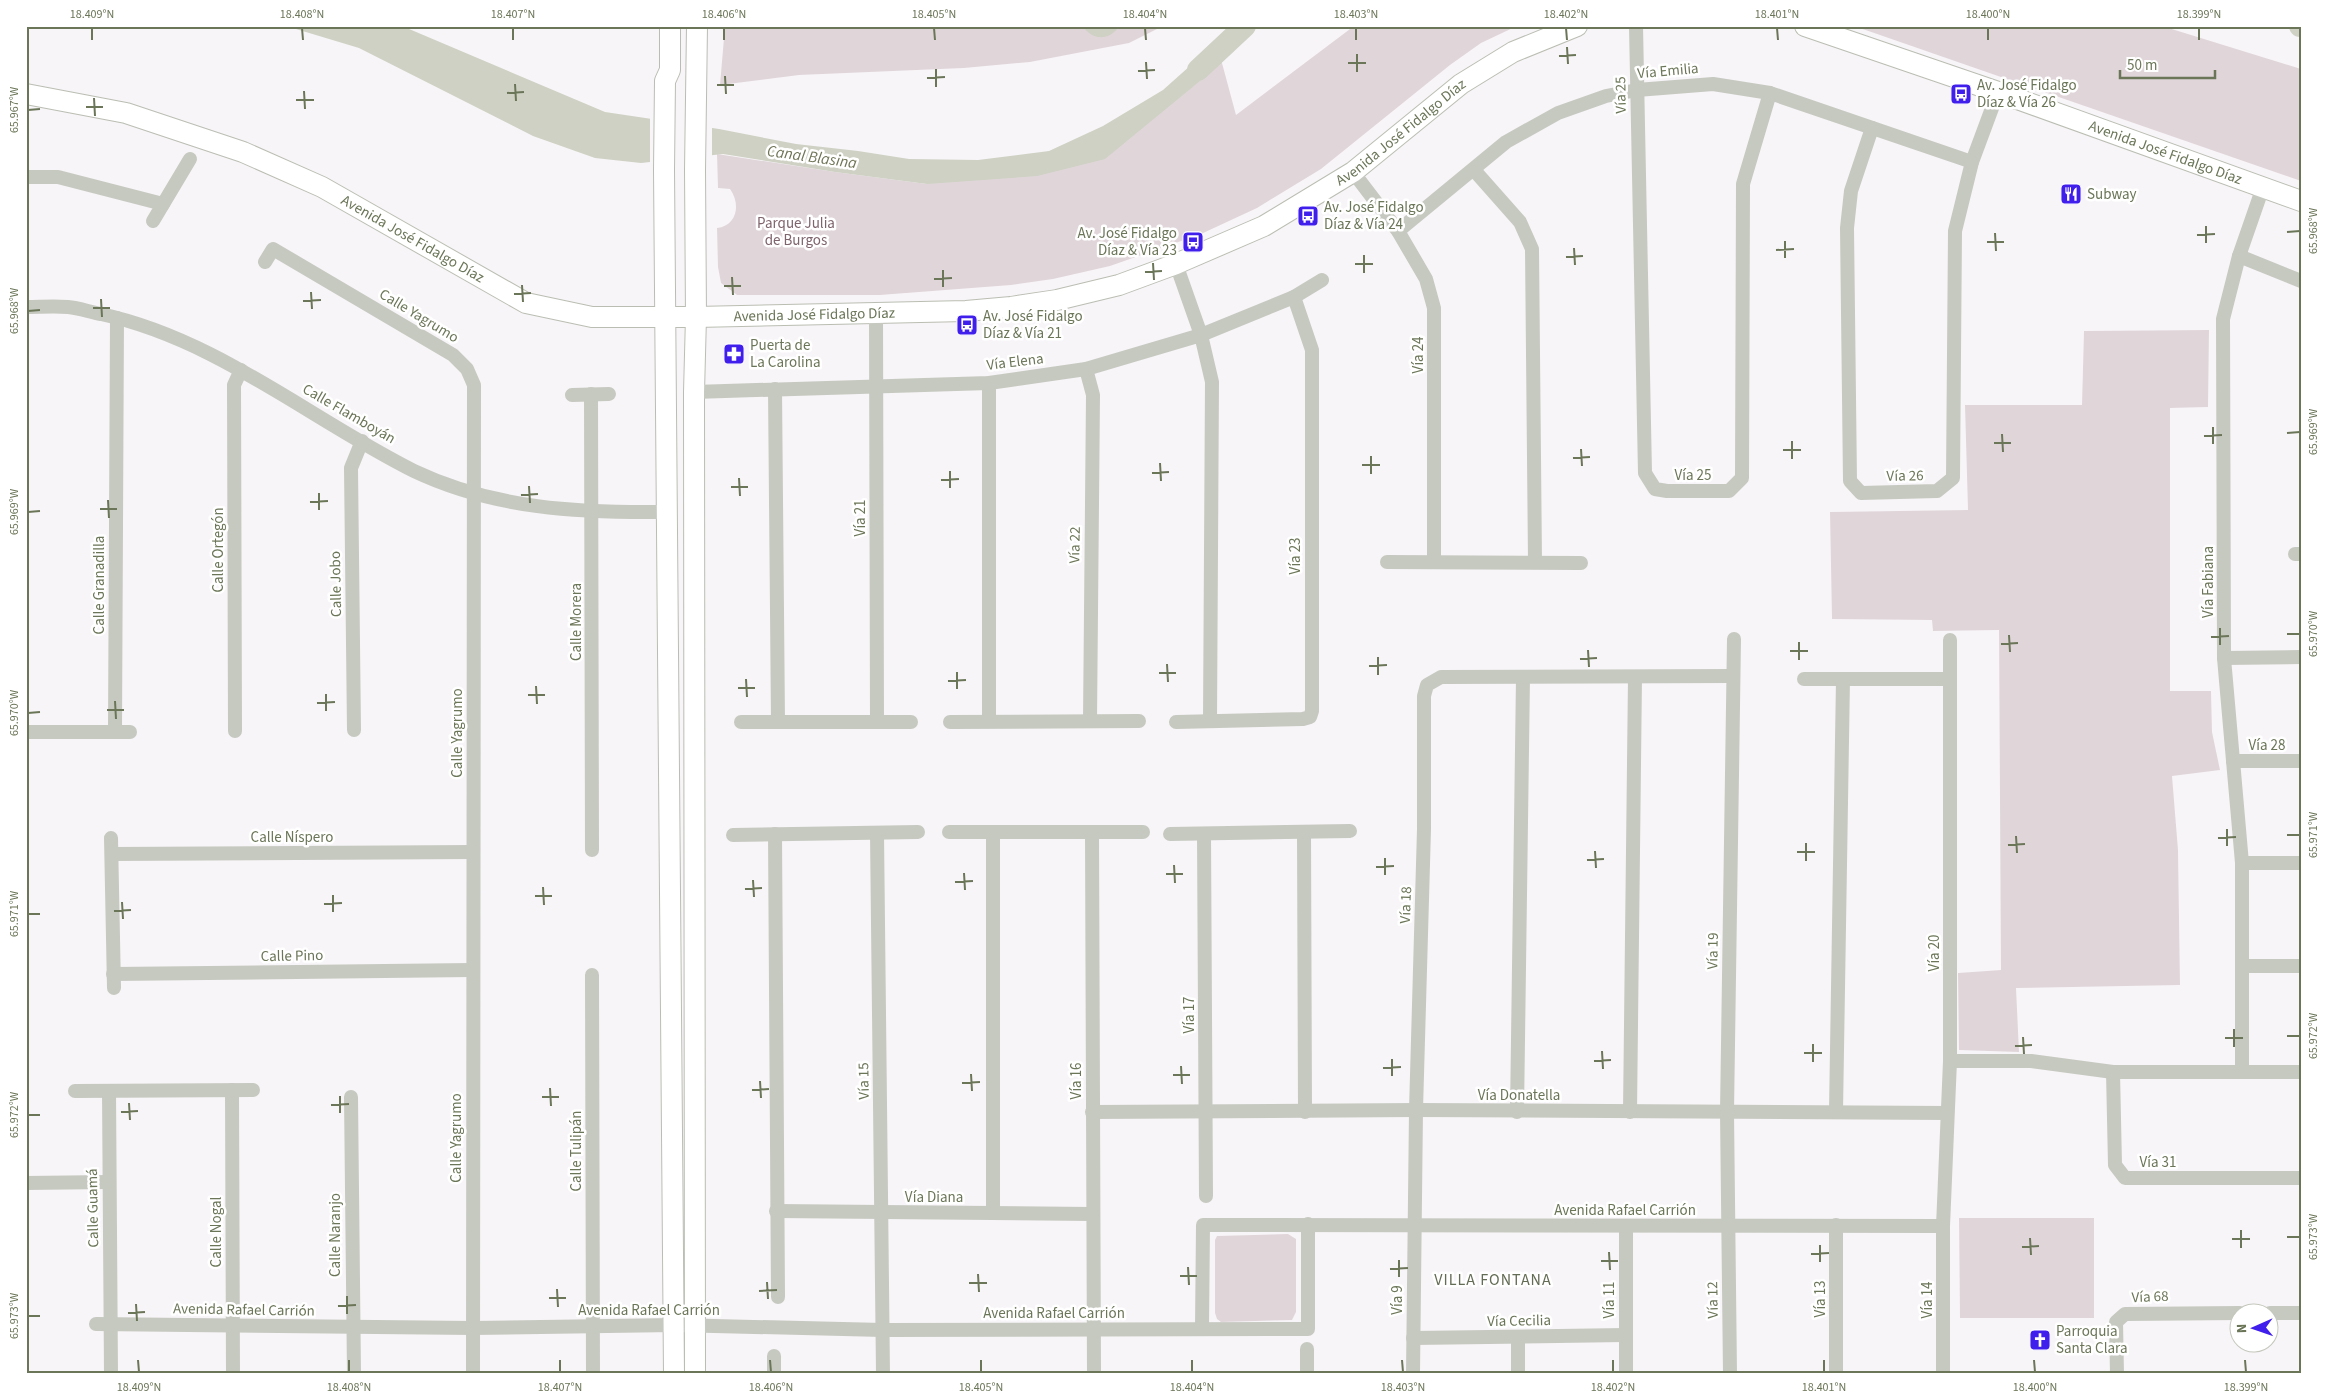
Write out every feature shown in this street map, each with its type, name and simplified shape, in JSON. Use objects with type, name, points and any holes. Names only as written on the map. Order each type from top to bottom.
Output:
[{"type":"main road","points":[[655,26],[660,70],[665,88]]},
{"type":"main road","points":[[670,26],[670,70],[665,88],[664,170],[674,1374]]},
{"type":"main road","points":[[695,1374],[695,130],[704,112],[700,96],[697,26]]},
{"type":"main road","points":[[700,96],[710,26]]},
{"type":"main road","name":"Avenida José Fidalgo Díaz","points":[[26,94],[126,113],[242,152],[322,187],[526,303],[592,317],[696,317],[966,311],[1057,300],[1119,285],[1176,264],[1264,226],[1353,172],[1461,84],[1513,52],[1577,26]]},
{"type":"main road","name":"Avenida José Fidalgo Díaz","points":[[1805,26],[1998,92],[2301,201]]},
{"type":"street","name":"Vía 25","points":[[1636,26],[1645,473],[1655,489],[1667,491],[1728,491],[1742,478],[1744,184],[1770,93]]},
{"type":"street","name":"Vía Emilia","points":[[1398,231],[1506,142],[1558,113],[1606,96],[1637,90],[1713,84],[1770,93],[1972,162]]},
{"type":"street","name":"Vía 26","points":[[1872,128],[1851,191],[1847,228],[1850,481],[1861,493],[1937,491],[1954,478],[1955,231],[1972,162],[1998,92]]},
{"type":"street","points":[[153,221],[190,159]]},
{"type":"street","points":[[1474,170],[1520,222],[1532,250],[1535,562]]},
{"type":"street","name":"Vía 24","points":[[1353,172],[1398,231],[1426,279],[1434,308],[1434,562]]},
{"type":"street","points":[[26,177],[58,177],[164,204]]},
{"type":"street","name":"Vía Fabiana","points":[[2242,1072],[2242,863],[2224,658],[2223,320],[2239,256],[2263,187]]},
{"type":"street","name":"Calle Yagrumo","points":[[265,262],[273,249],[453,355],[467,369],[474,385],[473,1374]]},
{"type":"street","points":[[2239,256],[2301,281]]},
{"type":"street","points":[[1176,264],[1201,335],[1212,382],[1210,721]]},
{"type":"street","name":"Vía Elena","points":[[694,392],[988,383],[1086,369],[1201,335],[1294,297],[1322,280]]},
{"type":"street","name":"Vía 23","points":[[1176,722],[1303,719],[1310,717],[1312,711],[1312,350],[1294,297]]},
{"type":"street","name":"Calle Flamboyán","points":[[26,307],[68,307],[117,318],[166,334],[241,370],[415,471],[474,494],[522,504],[592,513],[666,512]]},
{"type":"street","name":"Vía 21","points":[[876,314],[877,722]]},
{"type":"street","name":"Calle Granadilla","points":[[115,732],[117,318]]},
{"type":"street","name":"Vía 22","points":[[1086,369],[1093,395],[1090,722]]},
{"type":"street","name":"Calle Ortegón","points":[[235,731],[234,385],[241,370]]},
{"type":"street","points":[[988,383],[989,721]]},
{"type":"street","points":[[776,389],[778,722]]},
{"type":"street","name":"Calle Morera","points":[[591,394],[592,850]]},
{"type":"street","points":[[572,395],[609,394]]},
{"type":"street","name":"Calle Jobo","points":[[354,730],[350,468],[362,441]]},
{"type":"street","points":[[1387,562],[1581,563]]},
{"type":"street","name":"Vía 19","points":[[1728,1225],[1727,1112],[1734,639]]},
{"type":"street","name":"Vía 20","points":[[1943,1226],[1950,1061],[1950,640]]},
{"type":"street","points":[[2224,658],[2301,657]]},
{"type":"street","points":[[1630,1112],[1635,676],[1734,676]]},
{"type":"street","name":"Vía 18","points":[[1414,1226],[1424,829],[1424,696],[1427,685],[1441,677],[1635,676]]},
{"type":"street","points":[[1517,1112],[1523,677]]},
{"type":"street","points":[[1804,679],[1950,679]]},
{"type":"street","points":[[1836,1112],[1843,679]]},
{"type":"street","points":[[950,722],[1139,721]]},
{"type":"street","points":[[741,722],[911,722]]},
{"type":"street","points":[[26,732],[130,732]]},
{"type":"street","name":"Vía 28","points":[[2233,761],[2301,761]]},
{"type":"street","points":[[1170,834],[1350,831]]},
{"type":"street","points":[[733,835],[918,832]]},
{"type":"street","points":[[949,832],[1143,832]]},
{"type":"street","points":[[993,832],[993,1213]]},
{"type":"street","name":"Vía 16","points":[[1092,832],[1094,1374]]},
{"type":"street","points":[[1304,832],[1305,1112]]},
{"type":"street","name":"Vía 15","points":[[877,833],[884,1374]]},
{"type":"street","points":[[775,834],[778,1297]]},
{"type":"street","name":"Vía 17","points":[[1204,834],[1206,1196]]},
{"type":"street","points":[[111,838],[112,854]]},
{"type":"street","name":"Calle Níspero","points":[[112,854],[473,852]]},
{"type":"street","name":"Calle Pino","points":[[112,854],[114,981],[472,970]]},
{"type":"street","points":[[2242,863],[2301,863]]},
{"type":"street","points":[[2242,966],[2301,966]]},
{"type":"street","name":"Calle Tulipán","points":[[592,975],[592,1326],[594,1374]]},
{"type":"street","points":[[1950,1061],[2031,1061],[2113,1072],[2301,1072]]},
{"type":"street","name":"Vía 31","points":[[2113,1072],[2115,1165],[2125,1178],[2301,1178]]},
{"type":"street","name":"Calle Nogal","points":[[232,1090],[233,1374]]},
{"type":"street","points":[[74,1092],[253,1090]]},
{"type":"street","name":"Calle Guamá","points":[[109,1091],[109,1182],[103,1324],[111,1374]]},
{"type":"street","name":"Calle Naranjo","points":[[351,1097],[354,1374]]},
{"type":"street","name":"Vía Donatella","points":[[1092,1112],[1416,1110],[1947,1113]]},
{"type":"street","points":[[26,1183],[109,1182]]},
{"type":"street","name":"Vía Diana","points":[[776,1211],[1092,1214]]},
{"type":"street","name":"Avenida Rafael Carrión","points":[[103,1324],[473,1328],[674,1325],[883,1330],[1308,1329],[1308,1224]]},
{"type":"street","name":"Avenida Rafael Carrión","points":[[1202,1329],[1203,1225],[1943,1226]]},
{"type":"street","name":"Vía 12","points":[[1728,1225],[1730,1374]]},
{"type":"street","name":"Vía 13","points":[[1836,1225],[1836,1374]]},
{"type":"street","name":"Vía 9","points":[[1412,1374],[1414,1226]]},
{"type":"street","name":"Vía 14","points":[[1943,1226],[1943,1374]]},
{"type":"street","name":"Vía 11","points":[[1626,1227],[1626,1374]]},
{"type":"street","name":"Vía 68","points":[[2117,1374],[2116,1322],[2125,1314],[2230,1313]]},
{"type":"street","points":[[2280,1313],[2301,1313]]},
{"type":"street","name":"Vía Cecilia","points":[[1413,1338],[1625,1335]]},
{"type":"street","points":[[1518,1338],[1518,1374]]},
{"type":"street","points":[[1307,1348],[1307,1374]]},
{"type":"street","points":[[774,1356],[774,1374]]},
{"type":"green space","points":[[725,26],[1163,26],[1129,43],[1030,62],[964,68],[799,75],[720,85]]},
{"type":"green space","name":"Parque Julia de Burgos","points":[[1354,26],[1517,26],[1481,43],[1450,65],[1321,169],[1257,208],[1201,234],[1110,266],[1053,279],[1011,285],[880,295],[737,295],[721,283],[718,267],[717,228],[724,226],[733,219],[736,207],[730,189],[718,188],[717,154],[927,184],[1136,132],[1222,63],[1236,115]]},
{"type":"green space","points":[[1854,26],[2162,26],[2301,69],[2301,181]]},
{"type":"green space","points":[[2209,330],[2208,407],[2170,408],[2170,691],[2211,691],[2212,732],[2220,770],[2172,776],[2178,850],[2180,985],[2016,988],[2019,1052],[1959,1050],[1958,973],[2001,970],[1999,630],[1933,631],[1932,620],[1832,619],[1830,512],[1968,510],[1965,405],[2082,405],[2084,331]]},
{"type":"green space","points":[[1959,1218],[2094,1218],[2094,1318],[1960,1318]]},
{"type":"green space","points":[[1288,1234],[1296,1239],[1296,1312],[1292,1320],[1221,1322],[1217,1319],[1215,1313],[1215,1240],[1217,1236]]},
{"type":"water","points":[[286,26],[402,26],[605,112],[719,129],[796,144],[909,159],[978,160],[1049,151],[1103,126],[1163,90],[1219,40],[1222,63],[1105,159],[1037,176],[927,184],[835,172],[723,154],[641,163],[595,158],[533,136],[359,48]]},
{"type":"water","points":[[1083,26],[1119,26],[1106,37],[1096,37]]},
{"type":"pier","points":[[650,116],[712,126],[712,157],[650,164]]},
{"type":"waterway","name":"Canal Blasina","points":[[1198,70],[1245,26]]},
{"type":"place","name":"Av. José Fidalgo Díaz & Vía 26","points":[[1961,94]]},
{"type":"place","name":"Subway","points":[[2071,194]]},
{"type":"place","name":"Av. José Fidalgo Díaz & Vía 24","points":[[1308,216]]},
{"type":"place","name":"Av. José Fidalgo Díaz & Vía 23","points":[[1193,242]]},
{"type":"place","name":"Av. José Fidalgo Díaz & Vía 21","points":[[967,325]]},
{"type":"place","name":"Puerta de La Carolina","points":[[734,354]]},
{"type":"place","name":"Parroquia Santa Clara","points":[[2040,1340]]},
{"type":"district","name":"VILLA FONTANA","points":[[1493,1280]]}]
